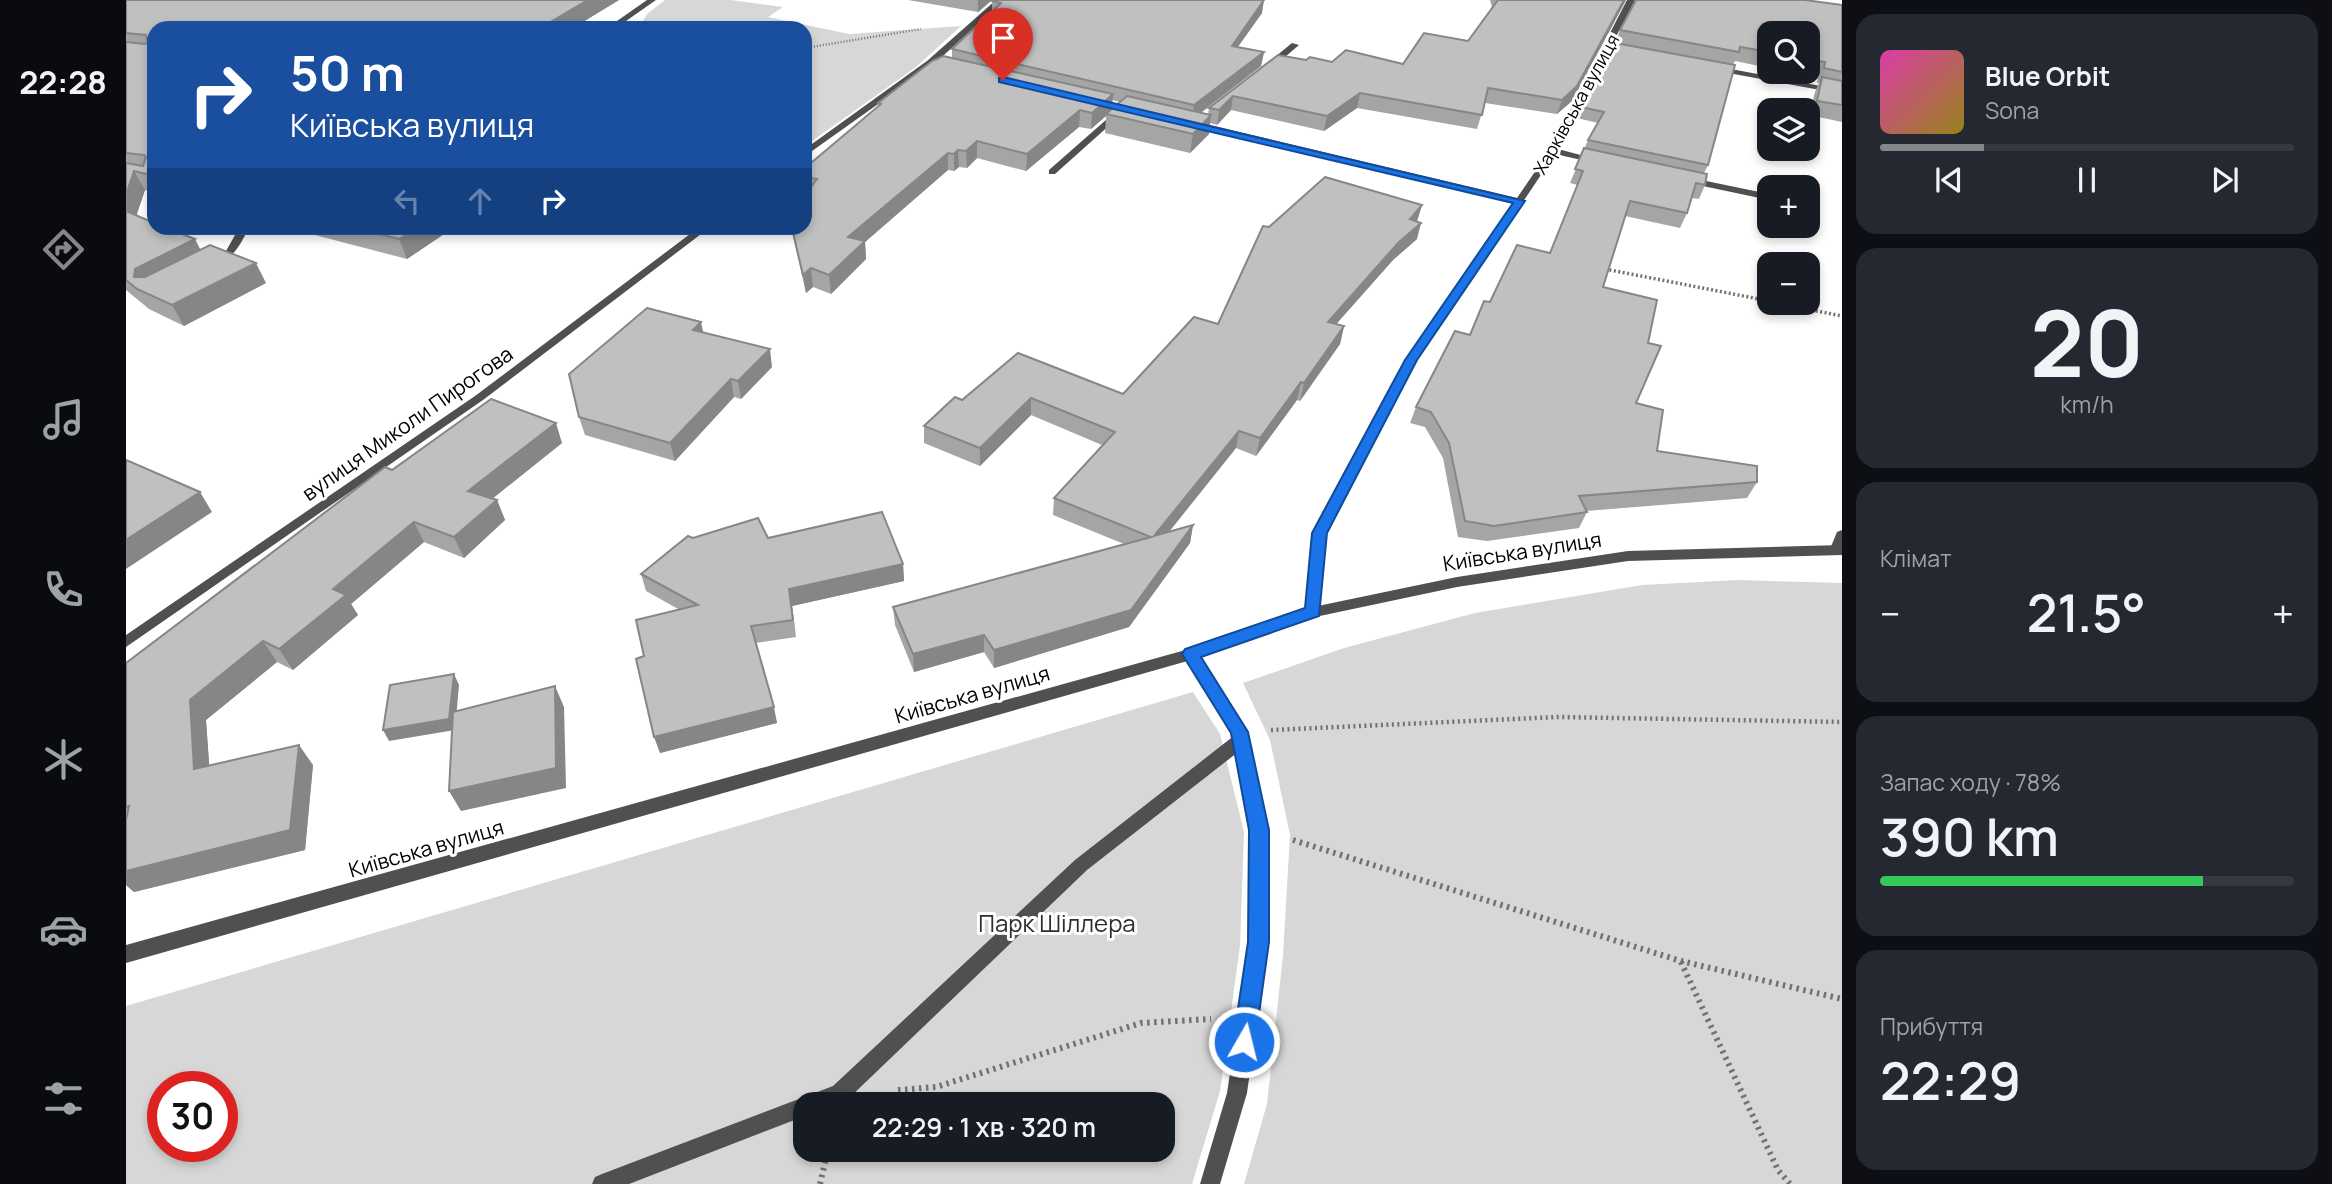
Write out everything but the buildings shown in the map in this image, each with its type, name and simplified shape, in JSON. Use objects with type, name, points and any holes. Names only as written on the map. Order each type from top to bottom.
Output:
[{"type":"street","points":[[621,21],[652,0]]},
{"type":"street","points":[[812,148],[929,63],[1000,0]]},
{"type":"street","name":"Харківська вулиця","points":[[1313,612],[1320,533],[1411,360],[1552,151],[1631,0]]},
{"type":"street","points":[[1255,77],[1295,46]]},
{"type":"street","points":[[1607,48],[1620,51]]},
{"type":"street","points":[[929,63],[943,66]]},
{"type":"street","points":[[1699,65],[1842,92]]},
{"type":"street","points":[[1052,172],[1124,108],[1111,106]]},
{"type":"street","points":[[1195,125],[1205,117]]},
{"type":"street","points":[[1184,122],[1519,201]]},
{"type":"street","points":[[1552,151],[1615,165]]},
{"type":"street","points":[[1678,178],[1757,194]]},
{"type":"street","points":[[208,265],[230,253],[240,235]]},
{"type":"street","name":"вулиця Миколи Пирогова","points":[[126,642],[479,398],[695,235]]},
{"type":"street","name":"Київська вулиця","points":[[126,954],[1191,654],[1313,612],[1457,583],[1628,555],[1840,545]]},
{"type":"street","points":[[1191,654],[1240,736],[1259,830],[1259,942],[1237,1093],[1210,1184]]},
{"type":"street","points":[[842,1092],[1081,866],[1240,736]]},
{"type":"street","points":[[603,1184],[793,1111]]},
{"type":"path","points":[[812,47],[931,27],[974,24]]},
{"type":"path","points":[[1596,267],[1757,299]]},
{"type":"path","points":[[1820,312],[1842,316]]},
{"type":"path","points":[[1240,736],[1559,717],[1842,722]]},
{"type":"path","points":[[1259,830],[1681,961],[1842,999]]},
{"type":"path","points":[[1681,961],[1778,1170],[1790,1184]]},
{"type":"path","points":[[857,1092],[936,1087],[1142,1023],[1247,1017]]},
{"type":"path","points":[[820,1184],[825,1162]]},
{"type":"green space","points":[[665,0],[730,0],[783,7],[768,17],[787,21],[643,21],[647,14]]},
{"type":"green space","points":[[812,26],[849,34],[961,26],[916,67],[812,141]]},
{"type":"green space","points":[[1739,580],[1842,583],[1842,1184],[1244,1184],[1267,1104],[1283,955],[1290,835],[1270,740],[1243,683],[1344,648],[1475,613],[1642,585]]},
{"type":"green space","name":"Парк Шіллера","points":[[1193,692],[1220,734],[1244,832],[1240,946],[1220,1091],[1192,1184],[126,1184],[126,1006]]},
{"type":"route","points":[[1003,80],[1519,201],[1411,360],[1320,533],[1313,612],[1191,654],[1239,732],[1259,830],[1259,942],[1244,1042]]}]
